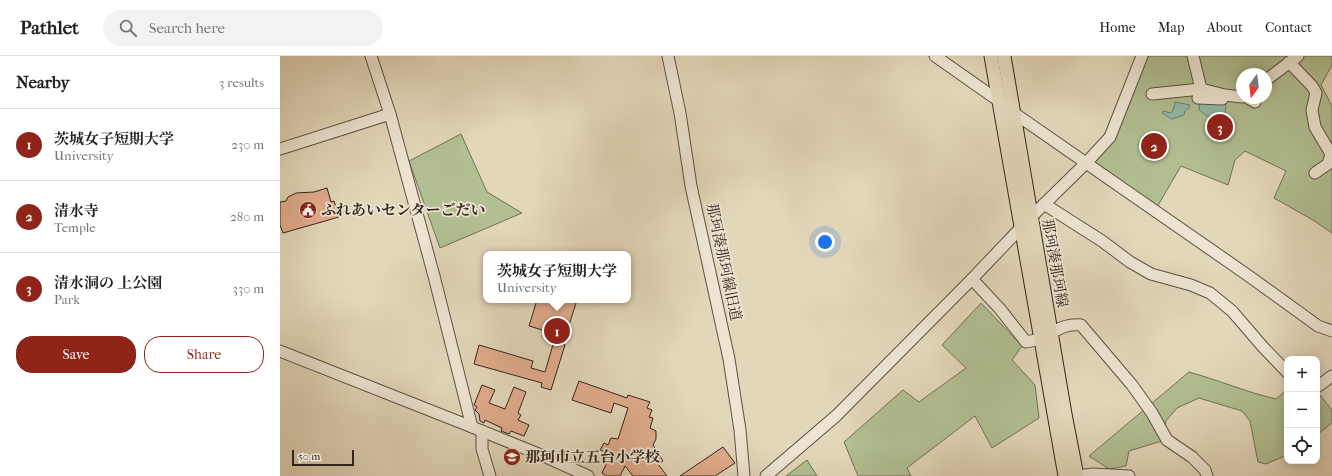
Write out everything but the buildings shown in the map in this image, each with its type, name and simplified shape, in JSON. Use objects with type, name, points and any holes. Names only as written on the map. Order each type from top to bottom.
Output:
[{"type":"main road","name":"那珂湊那珂線","points":[[991,56],[1021,228],[1065,414],[1077,476]]},
{"type":"main road","name":"那珂湊那珂線","points":[[1004,56],[1031,216],[1065,476]]},
{"type":"street","points":[[371,56],[390,114],[490,476]]},
{"type":"street","name":"那珂湊那珂線旧道","points":[[668,56],[680,113],[692,186],[729,359],[740,430],[744,476]]},
{"type":"street","points":[[935,56],[1318,326],[1332,332]]},
{"type":"street","points":[[766,476],[836,416],[1110,137],[1142,56]]},
{"type":"street","points":[[1193,56],[1201,89],[1198,98],[1222,99],[1225,95],[1236,96]]},
{"type":"street","points":[[1272,75],[1293,59],[1316,93],[1312,110],[1315,128],[1331,154],[1328,164],[1315,173]]},
{"type":"street","points":[[1152,94],[1201,89]]},
{"type":"street","points":[[280,149],[390,114]]},
{"type":"street","points":[[1044,204],[1102,241],[1130,262],[1151,274],[1191,285],[1210,293],[1232,311],[1284,369]]},
{"type":"street","points":[[972,279],[1000,309],[1026,342],[1046,336],[1071,324],[1081,325],[1132,385],[1152,413],[1167,440],[1192,457],[1206,470],[1207,476]]},
{"type":"street","points":[[280,352],[477,429],[588,476]]},
{"type":"street","points":[[1320,385],[1332,376]]},
{"type":"street","points":[[1077,476],[1093,474],[1129,476]]},
{"type":"shaded area","points":[[1139,56],[1332,56],[1332,65],[1321,85],[1332,106],[1332,233],[1313,220],[1274,198],[1286,171],[1245,151],[1235,160],[1228,185],[1181,166],[1157,207],[1094,161],[1135,61]]},
{"type":"shaded area","points":[[1200,101],[1226,101],[1225,119],[1210,118],[1199,110]]},
{"type":"shaded area","points":[[1175,102],[1190,105],[1185,111],[1184,115],[1172,119],[1162,113],[1163,111],[1171,113]]},
{"type":"shaded area","points":[[461,134],[487,192],[522,213],[440,248],[409,161]]},
{"type":"shaded area","points":[[981,303],[1022,346],[1012,360],[1035,385],[1039,418],[992,448],[975,416],[907,468],[911,476],[858,476],[844,442],[903,390],[919,402],[966,368],[942,345]]},
{"type":"shaded area","points":[[1189,372],[1276,399],[1284,392],[1284,456],[1266,464],[1258,462],[1250,421],[1242,411],[1199,398],[1177,408],[1166,421],[1162,441],[1129,451],[1126,466],[1109,469],[1089,456]]},
{"type":"shaded area","points":[[1320,395],[1332,410],[1332,423],[1320,433]]},
{"type":"shaded area","points":[[807,460],[817,476],[786,476]]},
{"type":"place","name":"清水洞の 上公園","points":[[1220,127]]},
{"type":"place","name":"清水寺","points":[[1154,146]]},
{"type":"place","name":"ふれあいセンターごだい","points":[[308,210]]},
{"type":"place","name":"茨城女子短期大学","points":[[557,331]]},
{"type":"place","name":"那珂市立五台小学校","points":[[512,457]]}]
